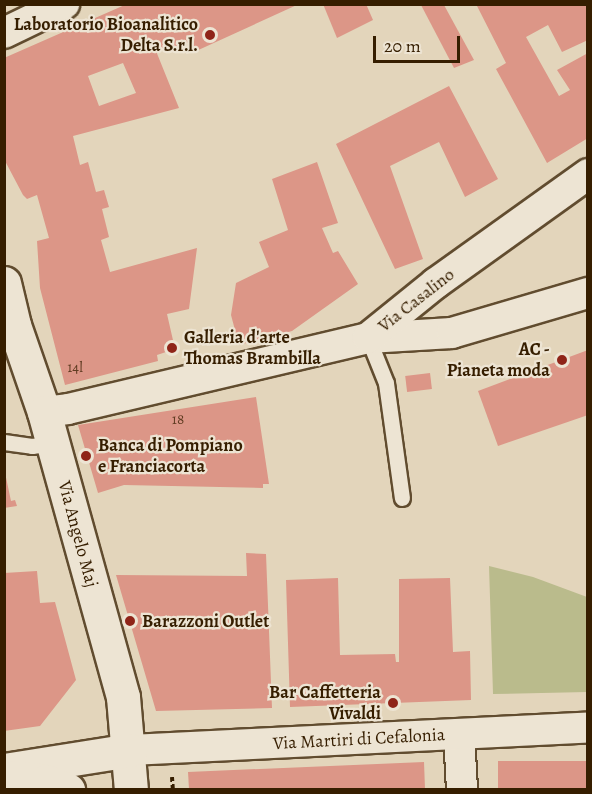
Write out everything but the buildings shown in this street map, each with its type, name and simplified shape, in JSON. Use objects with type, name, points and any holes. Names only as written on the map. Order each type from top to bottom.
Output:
[{"type":"main road","name":"Via Angelo Maj","points":[[8,310],[53,442],[123,697],[130,750],[131,789]]},
{"type":"main road","points":[[4,770],[130,750]]},
{"type":"main road","points":[[4,776],[46,781],[68,789]]},
{"type":"street","points":[[4,33],[64,4]]},
{"type":"street","name":"Via Casalino","points":[[44,412],[68,410],[368,338],[436,283],[588,174]]},
{"type":"street","points":[[368,338],[452,333],[588,293]]},
{"type":"street","name":"Via Martiri di Cefalonia","points":[[130,750],[588,728]]},
{"type":"street","points":[[459,734],[462,789]]},
{"type":"lane","points":[[368,338],[386,383],[402,498]]},
{"type":"lane","points":[[4,442],[32,446],[53,442]]},
{"type":"green space","points":[[489,566],[533,577],[587,597],[587,692],[493,694]]},
{"type":"place","name":"Laboratorio Bioanalitico Delta S.r.l.","points":[[210,35]]},
{"type":"place","name":"Galleria d'arte Thomas Brambilla","points":[[172,348]]},
{"type":"place","name":"AC - Pianeta moda","points":[[562,360]]},
{"type":"place","name":"Banca di Pompiano e Franciacorta","points":[[86,456]]},
{"type":"place","name":"Barazzoni Outlet","points":[[130,621]]},
{"type":"place","name":"Bar Caffetteria Vivaldi","points":[[393,703]]}]
